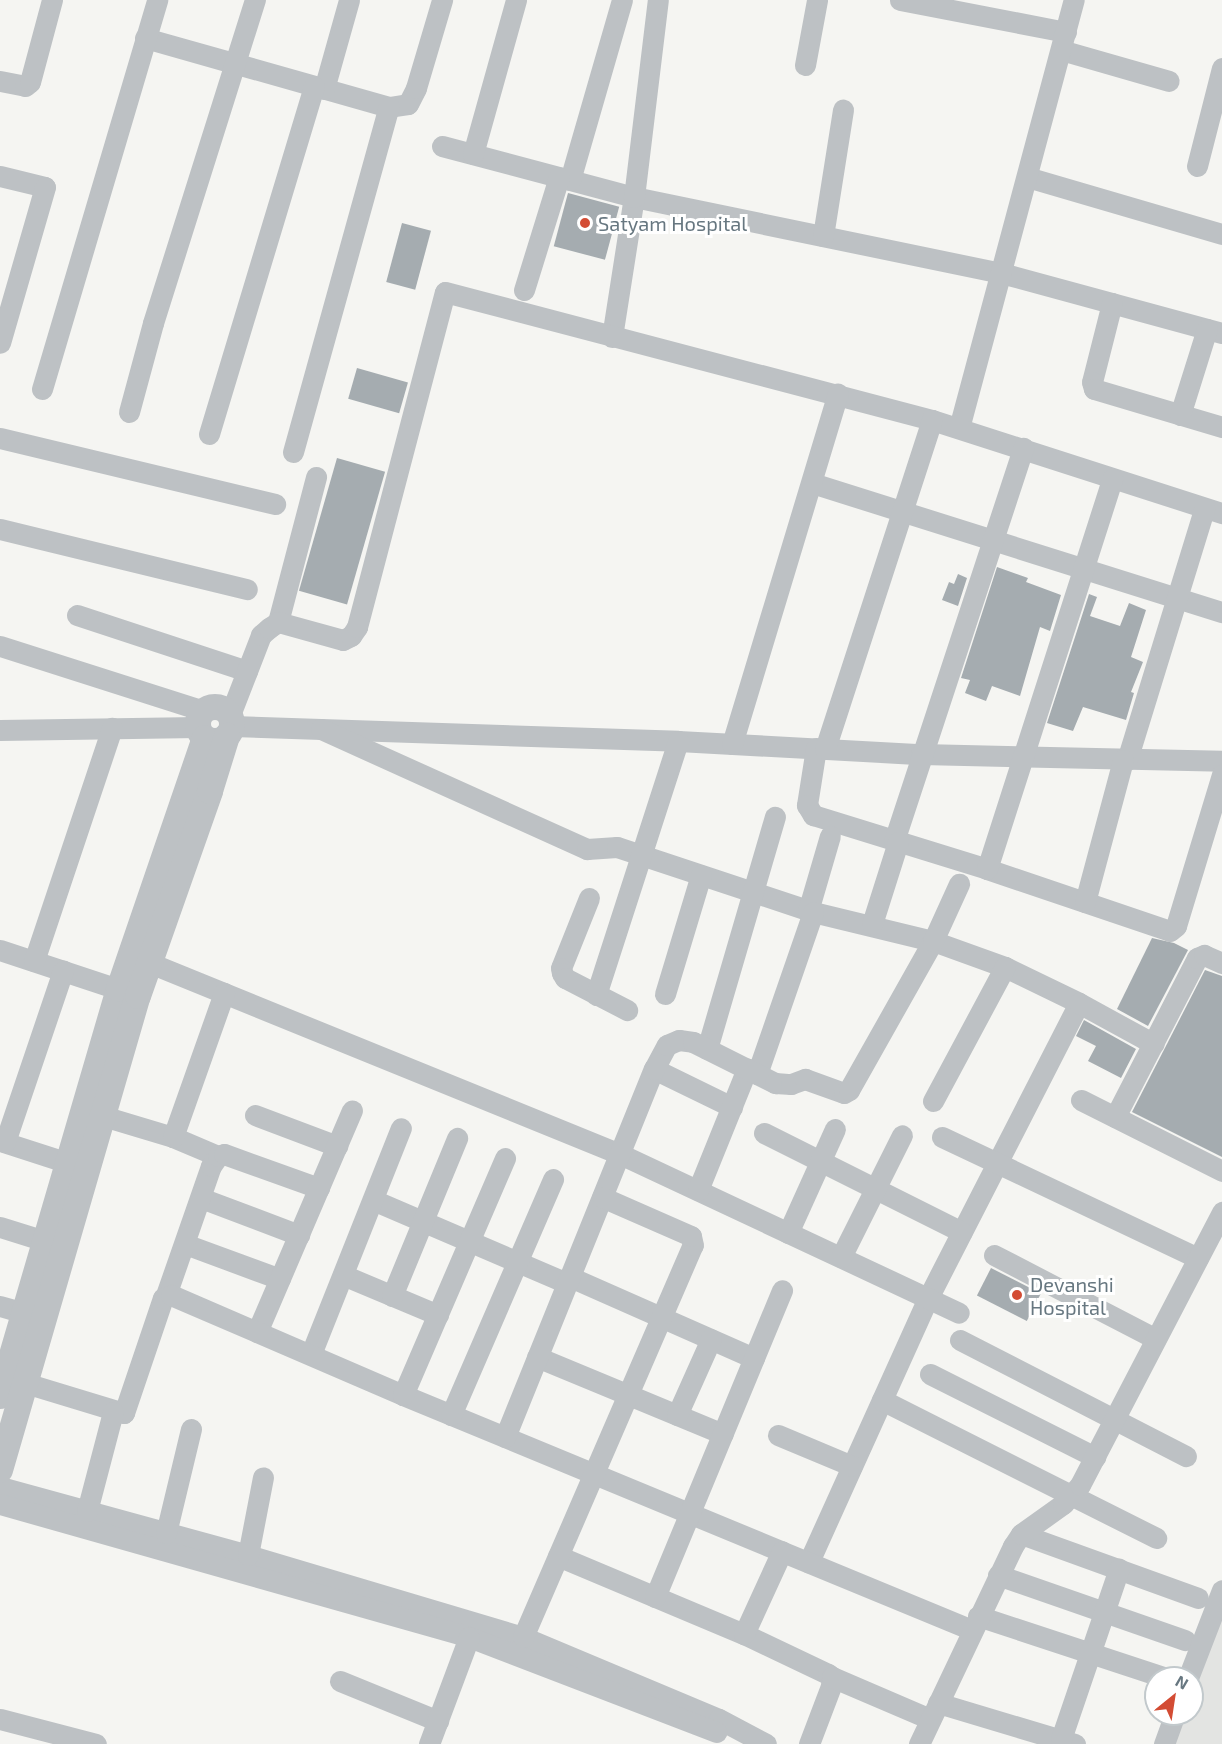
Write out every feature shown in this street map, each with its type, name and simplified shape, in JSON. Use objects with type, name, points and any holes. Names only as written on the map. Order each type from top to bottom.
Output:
[{"type":"street","points":[[0,81],[24,86],[30,82],[52,0]]},
{"type":"street","points":[[42,389],[158,0]]},
{"type":"street","points":[[129,412],[153,323],[255,0]]},
{"type":"street","points":[[209,434],[319,87],[349,0]]},
{"type":"street","points":[[145,38],[389,107],[408,104],[416,88],[442,0]]},
{"type":"street","points":[[473,154],[516,0]]},
{"type":"street","points":[[524,290],[564,178],[622,0]]},
{"type":"street","points":[[612,337],[634,197],[658,0]]},
{"type":"street","points":[[805,65],[817,0]]},
{"type":"street","points":[[900,0],[1063,41],[1169,81]]},
{"type":"street","points":[[959,428],[1074,0]]},
{"type":"street","points":[[1197,165],[1222,68]]},
{"type":"street","points":[[293,452],[389,107]]},
{"type":"street","points":[[823,236],[843,110]]},
{"type":"street","points":[[442,146],[634,197],[1001,273],[1214,331],[1180,415]]},
{"type":"street","points":[[0,176],[45,187],[0,343]]},
{"type":"street","points":[[1027,177],[1222,234]]},
{"type":"street","points":[[278,622],[335,639],[351,636],[357,627],[445,292],[932,420],[1213,511],[1177,597],[1125,760],[1085,902]]},
{"type":"street","points":[[1112,303],[1092,386],[1098,391],[1222,427]]},
{"type":"street","points":[[732,744],[838,394]]},
{"type":"street","points":[[932,420],[903,511],[820,748],[808,810],[819,818],[987,869],[1170,931],[1175,929],[1222,775]]},
{"type":"street","points":[[0,438],[275,504]]},
{"type":"street","points":[[872,924],[921,754],[1023,448]]},
{"type":"street","points":[[8,1373],[216,725],[247,670],[261,635],[278,622],[316,477]]},
{"type":"street","points":[[987,869],[1112,479]]},
{"type":"street","points":[[812,483],[1222,612]]},
{"type":"street","points":[[0,529],[247,590]]},
{"type":"street","points":[[77,615],[247,670]]},
{"type":"street","points":[[0,646],[216,725]]},
{"type":"street","points":[[0,730],[216,725],[678,741],[921,754],[1222,761]]},
{"type":"street","points":[[129,993],[150,963],[216,725]]},
{"type":"street","points":[[34,961],[112,728]]},
{"type":"street","points":[[321,729],[587,849],[617,847],[642,854],[810,911],[872,924],[933,941],[1005,967],[1079,1003],[1154,1044]]},
{"type":"street","points":[[596,995],[678,741]]},
{"type":"street","points":[[706,1049],[775,817]]},
{"type":"street","points":[[698,1190],[732,1107],[752,1072],[810,911],[830,836]]},
{"type":"street","points":[[665,994],[701,874]]},
{"type":"street","points":[[505,1437],[654,1069],[667,1045],[672,1041],[693,1042],[783,1085],[805,1079],[844,1093],[849,1090],[933,941],[959,884]]},
{"type":"street","points":[[589,898],[561,968],[565,978],[627,1010]]},
{"type":"street","points":[[0,950],[129,993]]},
{"type":"street","points":[[1115,1117],[1197,958],[1204,955],[1222,963]]},
{"type":"street","points":[[150,963],[620,1154],[959,1313]]},
{"type":"street","points":[[933,1101],[1005,967]]},
{"type":"street","points":[[63,971],[3,1141],[68,1163]]},
{"type":"street","points":[[173,1137],[224,993]]},
{"type":"street","points":[[808,1562],[928,1299],[1079,1003]]},
{"type":"street","points":[[654,1069],[732,1107]]},
{"type":"street","points":[[1081,1100],[1222,1171]]},
{"type":"street","points":[[257,1332],[352,1110]]},
{"type":"street","points":[[93,1113],[173,1137],[218,1156]]},
{"type":"street","points":[[0,1470],[12,1310],[45,1241],[68,1163],[93,1113]]},
{"type":"street","points":[[255,1115],[337,1146]]},
{"type":"street","points":[[311,1354],[401,1128]]},
{"type":"street","points":[[788,1233],[835,1129]]},
{"type":"street","points":[[764,1133],[962,1232]]},
{"type":"street","points":[[841,1257],[902,1135]]},
{"type":"street","points":[[942,1137],[1198,1258]]},
{"type":"street","points":[[392,1296],[457,1138]]},
{"type":"street","points":[[8,1373],[112,1412],[124,1413],[211,1166],[218,1156],[224,1154],[319,1188]]},
{"type":"street","points":[[403,1395],[505,1158]]},
{"type":"street","points":[[452,1415],[553,1179]]},
{"type":"street","points":[[523,1637],[693,1245],[693,1240],[602,1197]]},
{"type":"street","points":[[201,1198],[299,1235]]},
{"type":"street","points":[[373,1200],[517,1262],[569,1280],[663,1318],[754,1358]]},
{"type":"street","points":[[919,1744],[998,1575],[1021,1534],[1073,1495],[1116,1418],[1222,1212]]},
{"type":"street","points":[[0,1227],[45,1241]]},
{"type":"street","points":[[185,1244],[280,1279]]},
{"type":"street","points":[[994,1255],[1156,1339]]},
{"type":"street","points":[[343,1275],[438,1315]]},
{"type":"street","points":[[654,1597],[782,1290]]},
{"type":"street","points":[[166,1295],[808,1562],[975,1623],[1090,1653],[1144,1671]]},
{"type":"street","points":[[677,1415],[711,1339]]},
{"type":"street","points":[[960,1340],[1116,1418],[1186,1456]]},
{"type":"street","points":[[537,1357],[723,1434]]},
{"type":"street","points":[[930,1374],[1095,1457]]},
{"type":"street","points":[[882,1400],[1156,1538]]},
{"type":"street","points":[[87,1511],[112,1412]]},
{"type":"street","points":[[166,1533],[191,1429]]},
{"type":"street","points":[[778,1435],[852,1466]]},
{"type":"street","points":[[249,1555],[263,1477]]},
{"type":"street","points":[[0,1487],[249,1555],[523,1637],[718,1719],[766,1744]]},
{"type":"street","points":[[0,1504],[469,1637],[713,1738],[757,1744]]},
{"type":"street","points":[[1021,1534],[1198,1598]]},
{"type":"street","points":[[744,1634],[782,1551]]},
{"type":"street","points":[[558,1556],[744,1634],[832,1677],[934,1711],[1068,1742],[1090,1653],[1119,1569]]},
{"type":"street","points":[[998,1575],[1185,1640]]},
{"type":"street","points":[[1193,1666],[1222,1590]]},
{"type":"street","points":[[429,1744],[469,1637]]},
{"type":"street","points":[[809,1744],[832,1677]]},
{"type":"street","points":[[340,1681],[438,1721]]},
{"type":"street","points":[[0,1719],[96,1744]]},
{"type":"street","points":[[1164,1744],[1171,1726]]},
{"type":"shaded area","points":[[1222,1609],[1222,1744],[1171,1744],[1178,1726],[1204,1726],[1204,1666],[1201,1666]]},
{"type":"building","points":[[568,193],[619,207],[605,260],[554,246]]},
{"type":"building","points":[[402,223],[431,231],[415,290],[386,282]]},
{"type":"building","points":[[357,368],[408,383],[399,413],[348,399]]},
{"type":"building","points":[[337,458],[385,472],[347,604],[299,591]]},
{"type":"building","points":[[997,567],[1028,578],[1026,582],[1061,595],[1050,631],[1040,627],[1020,696],[992,686],[986,701],[965,693],[970,680],[961,678]]},
{"type":"building","points":[[958,574],[967,578],[958,606],[942,600],[949,582],[954,584]]},
{"type":"building","points":[[1089,594],[1097,597],[1090,616],[1120,626],[1129,603],[1146,610],[1131,657],[1143,662],[1131,692],[1134,693],[1126,720],[1083,707],[1073,731],[1047,723]]},
{"type":"building","points":[[1152,938],[1174,943],[1188,950],[1148,1026],[1117,1009]]},
{"type":"building","points":[[1205,970],[1222,976],[1222,1157],[1132,1112]]},
{"type":"building","points":[[1084,1020],[1136,1049],[1121,1078],[1088,1061],[1096,1046],[1076,1036]]},
{"type":"building","points":[[991,1268],[1041,1293],[1027,1321],[977,1296]]},
{"type":"place","name":"Satyam Hospital","points":[[585,223]]},
{"type":"place","name":"Devanshi Hospital","points":[[1017,1295]]}]
